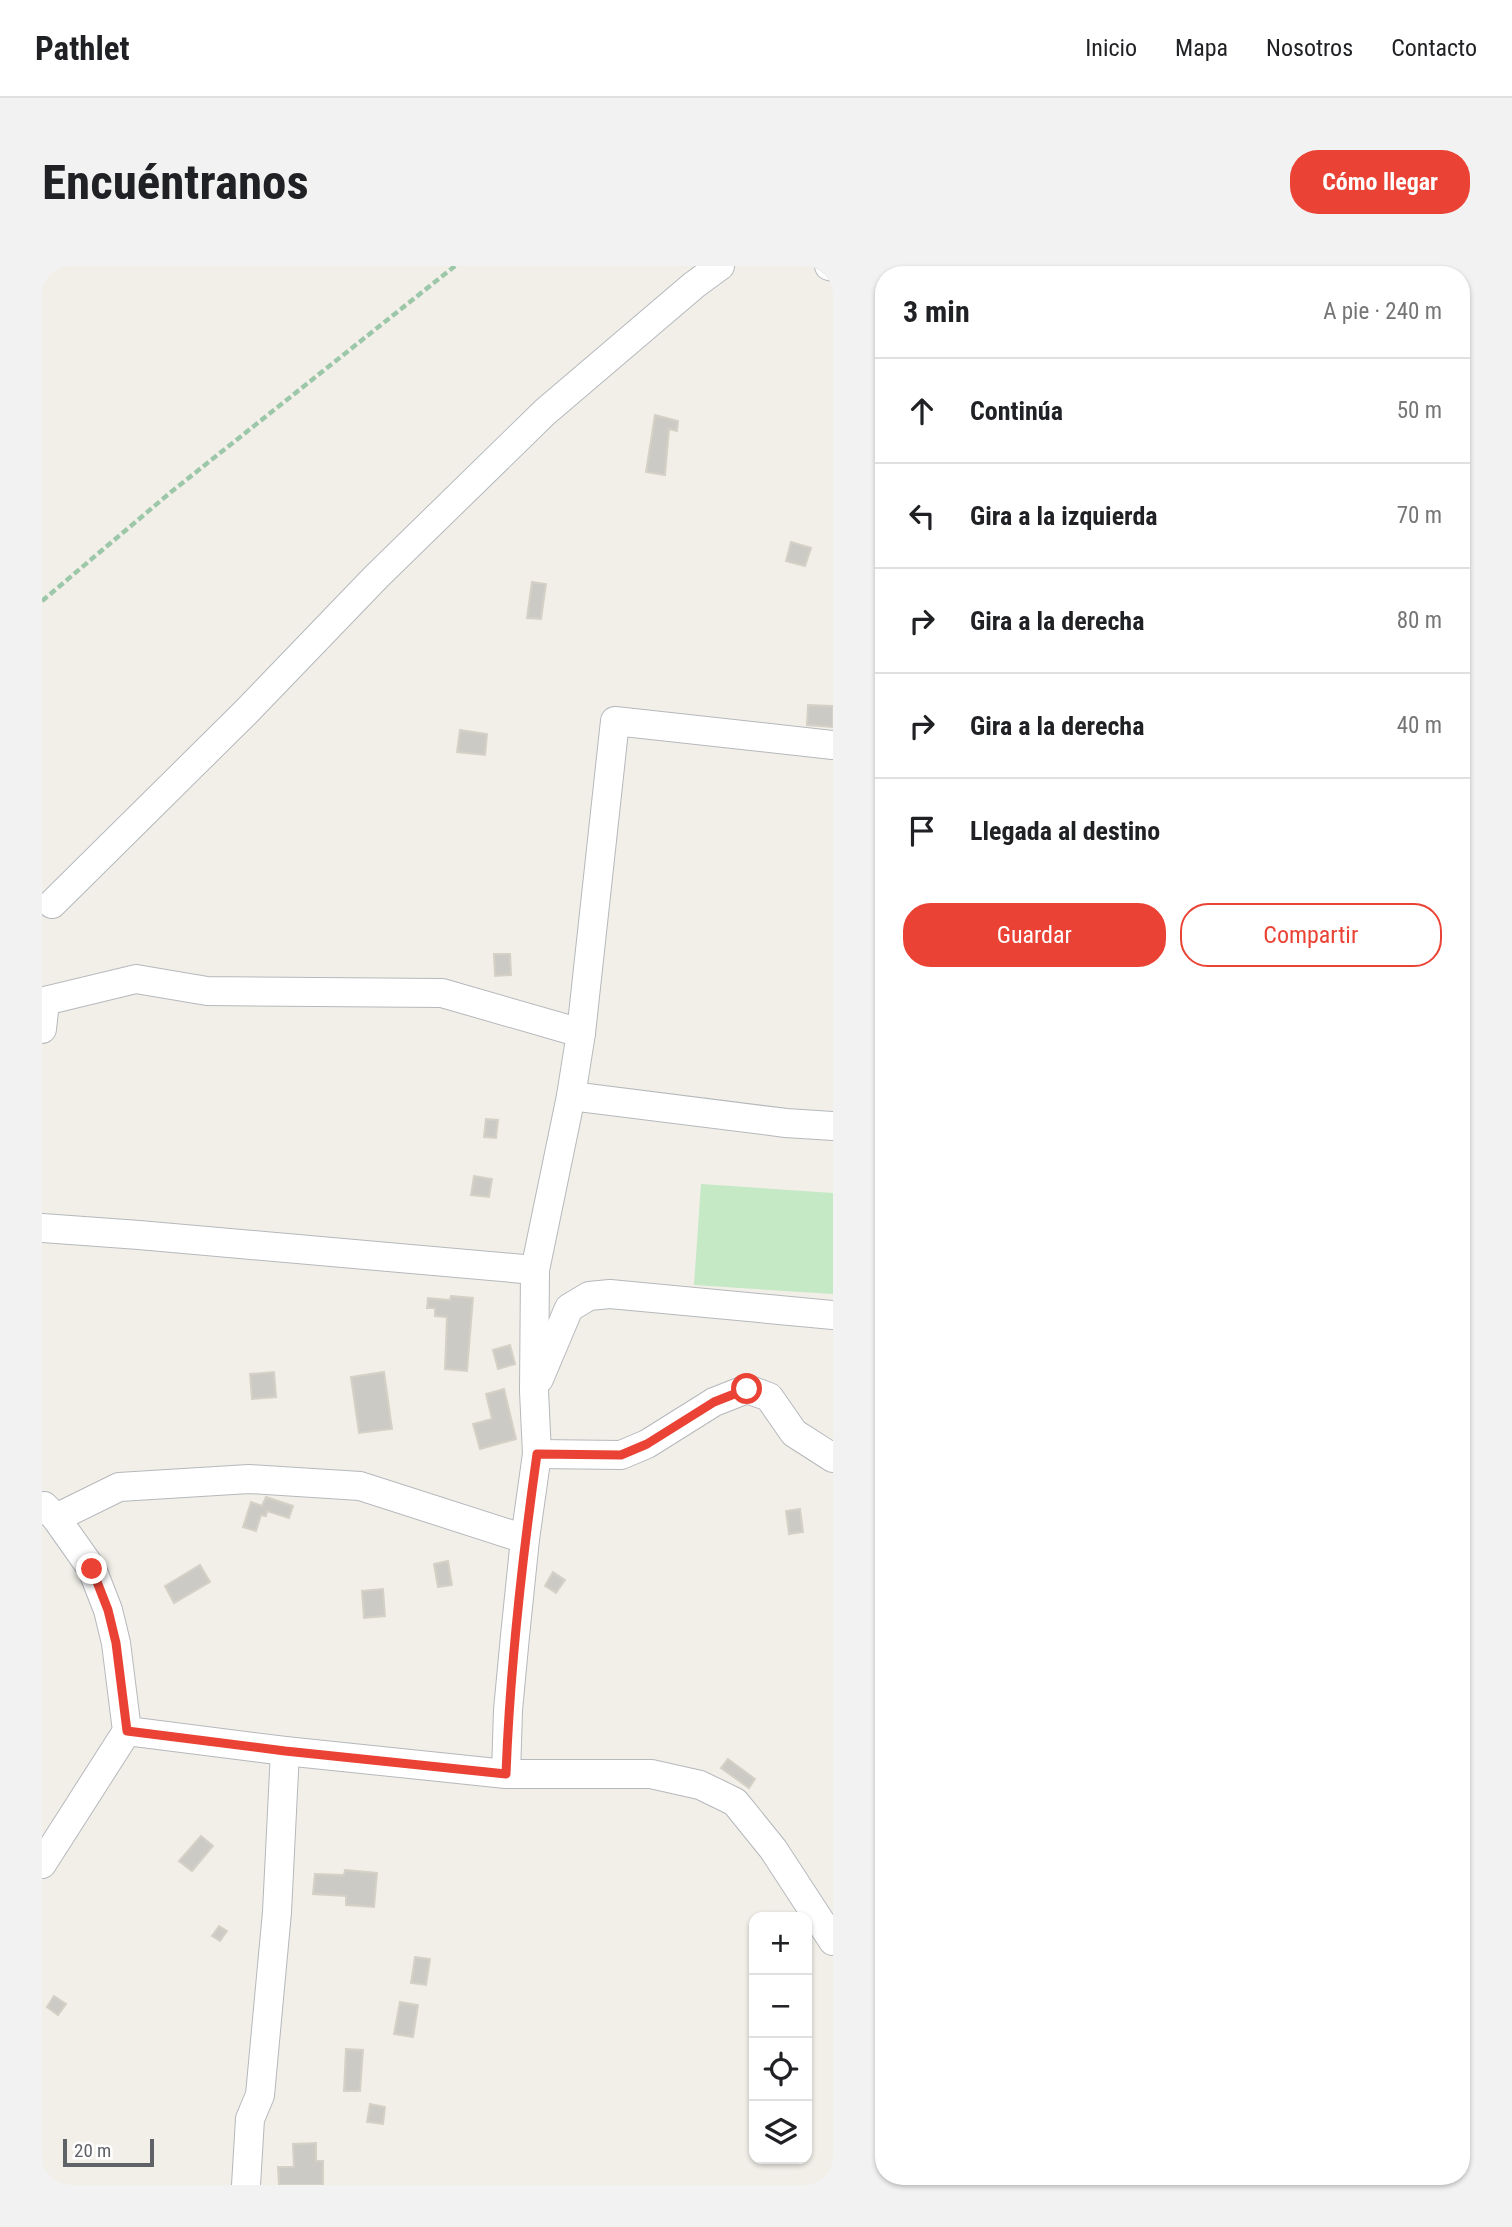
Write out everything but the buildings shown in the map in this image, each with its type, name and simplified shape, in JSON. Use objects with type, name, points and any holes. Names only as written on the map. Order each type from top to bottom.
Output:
[{"type":"street","points":[[52,904],[246,712],[376,577],[545,412],[720,266]]},
{"type":"street","points":[[506,1774],[508,1710],[525,1539],[537,1454],[534,1391],[535,1270],[581,1033],[615,721],[833,746]]},
{"type":"street","points":[[42,1029],[45,1001],[136,979],[206,991],[442,993],[581,1033]]},
{"type":"street","points":[[570,1096],[786,1123],[833,1126]]},
{"type":"street","points":[[42,1228],[535,1270]]},
{"type":"street","points":[[534,1391],[569,1308],[589,1296],[610,1294],[833,1315]]},
{"type":"street","points":[[537,1454],[621,1455],[647,1444],[714,1402],[747,1389],[769,1397],[794,1433],[833,1458]]},
{"type":"street","points":[[42,1864],[127,1731],[116,1643],[108,1610],[92,1569],[49,1511],[119,1487],[249,1479],[360,1486],[525,1539]]},
{"type":"street","points":[[127,1731],[506,1774],[651,1774],[700,1785],[735,1802],[774,1849],[833,1941]]},
{"type":"street","points":[[246,2185],[250,2119],[260,2095],[277,1912],[285,1751]]},
{"type":"path","points":[[42,601],[171,492],[455,266]]},
{"type":"green space","points":[[701,1184],[833,1193],[833,1294],[694,1285]]},
{"type":"route","points":[[92,1569],[108,1610],[116,1643],[127,1731],[506,1774],[508,1710],[515,1636],[537,1454],[621,1455],[647,1444],[714,1402],[747,1389]]}]
